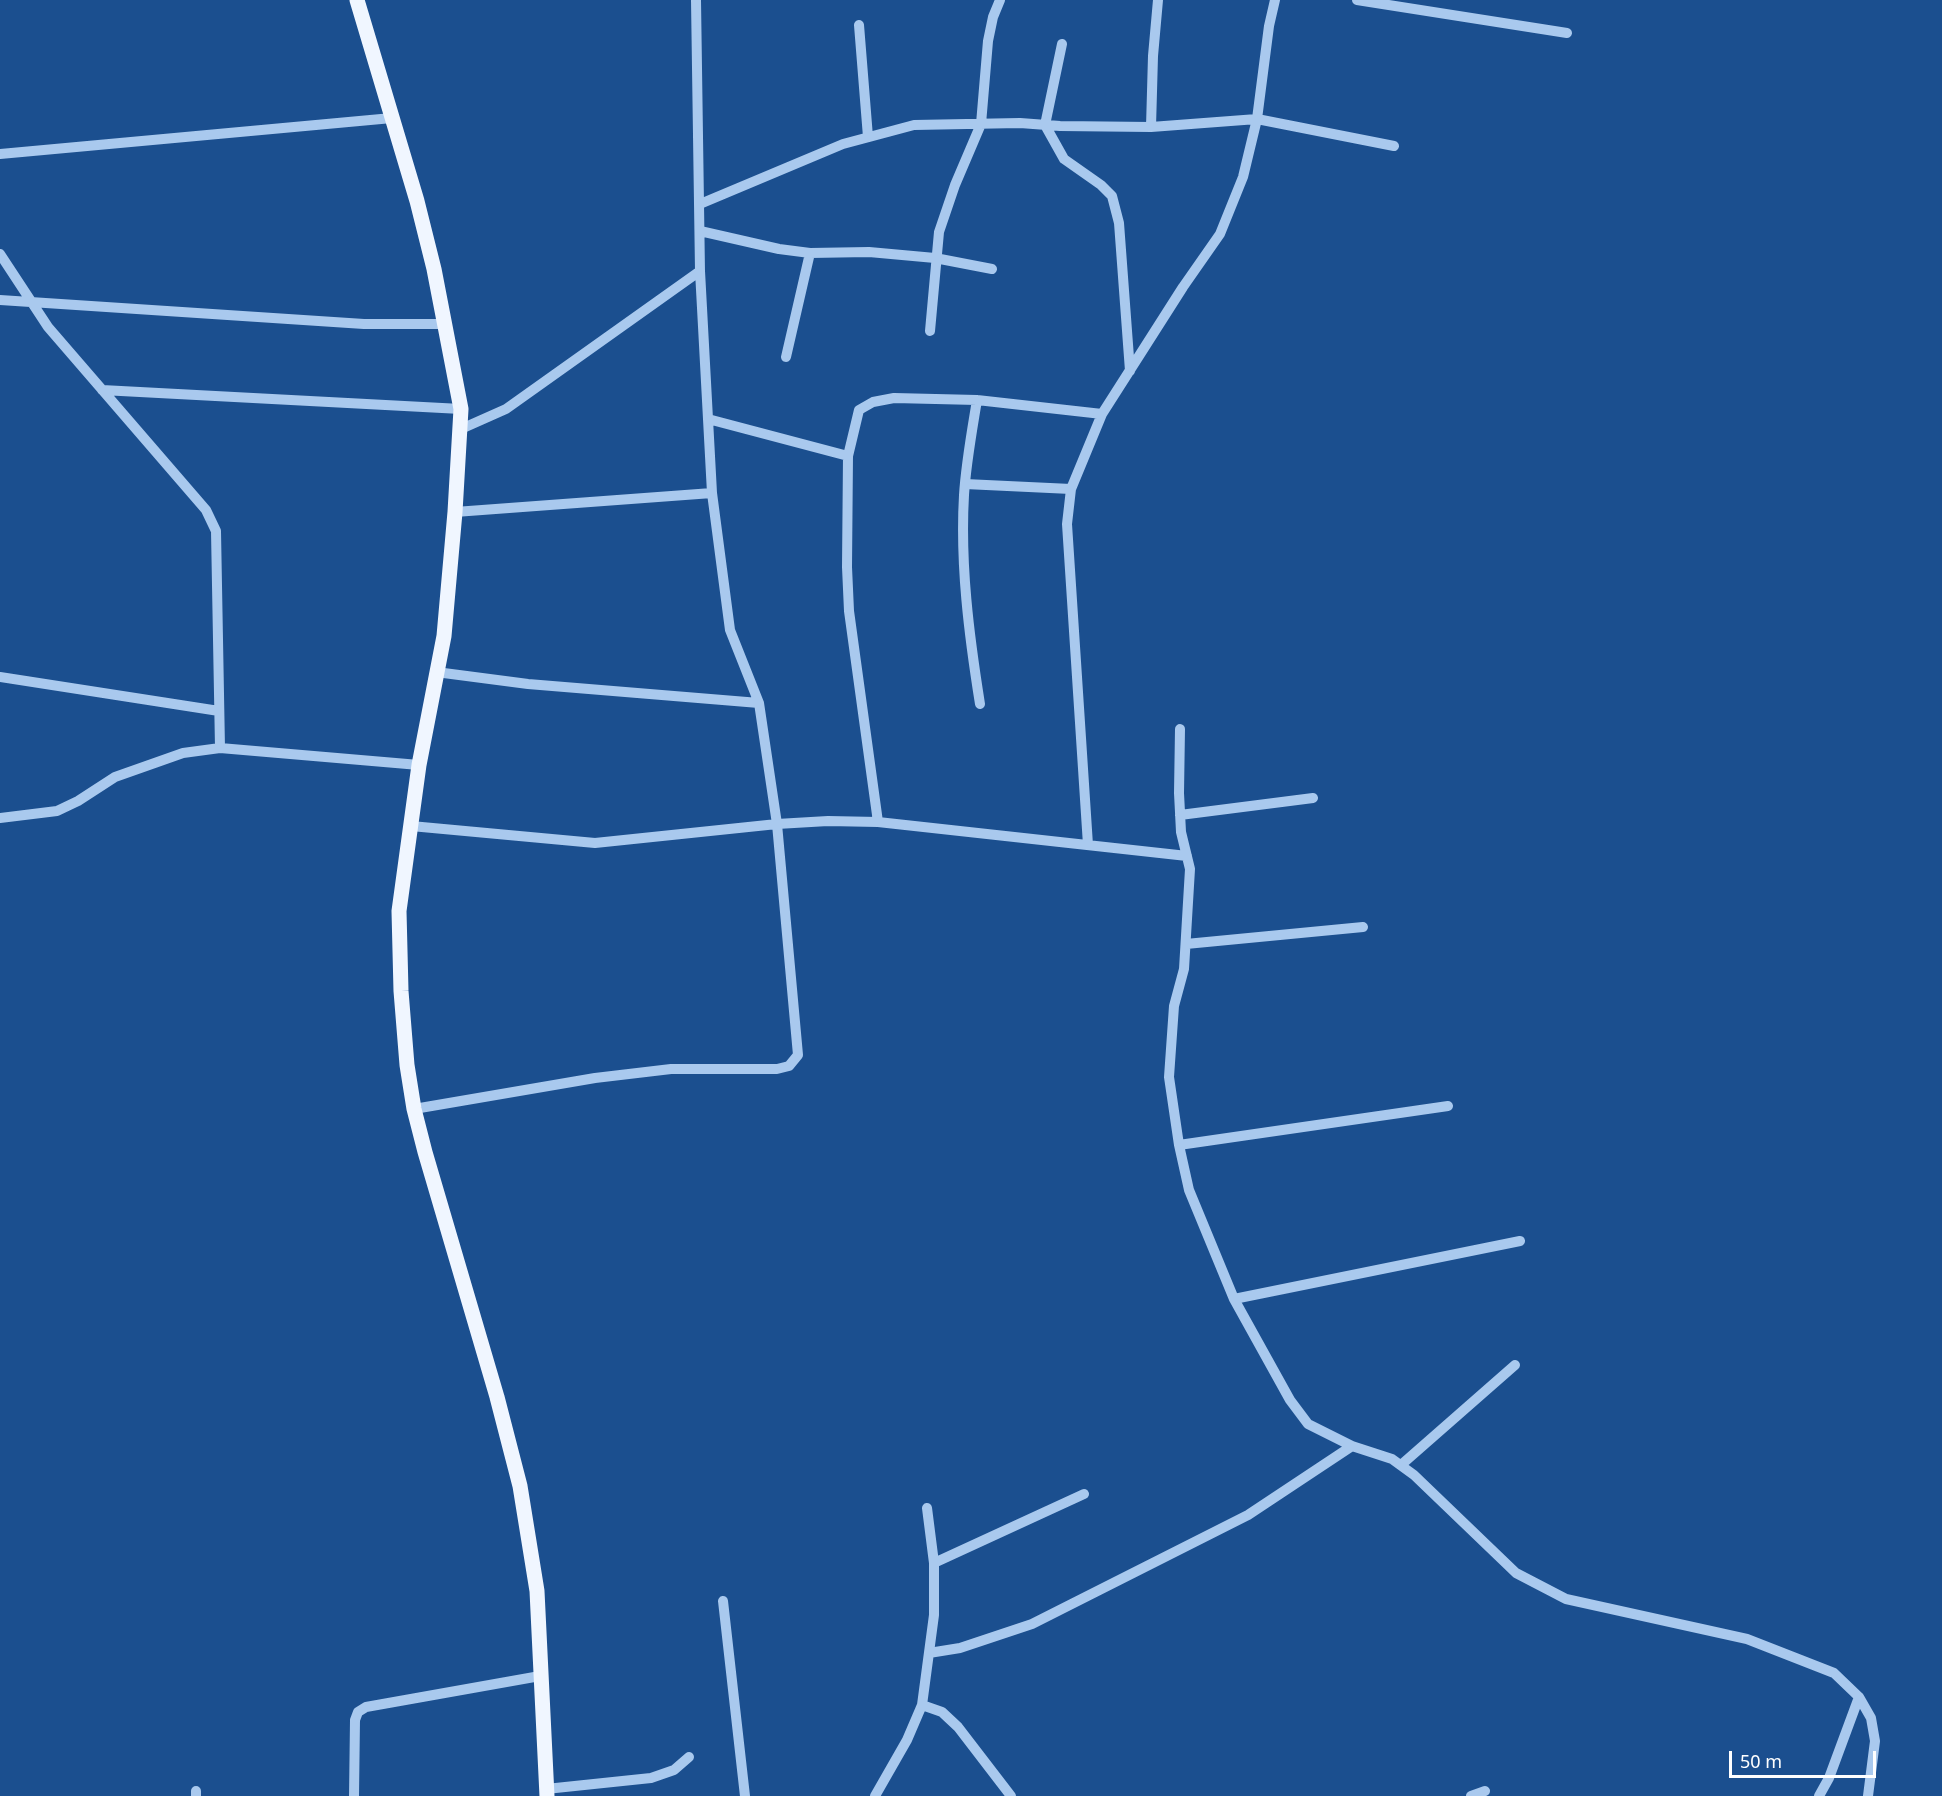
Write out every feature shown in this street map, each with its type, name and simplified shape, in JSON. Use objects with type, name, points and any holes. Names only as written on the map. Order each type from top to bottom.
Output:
[{"type":"main road","points":[[357,0],[434,269],[461,409],[444,636],[419,765],[399,911],[401,991],[407,1065],[414,1109],[497,1397],[520,1486],[537,1591],[546,1793]]},
{"type":"street","points":[[414,1109],[595,1078],[671,1069],[777,1069],[789,1066],[798,1056],[777,824],[759,703],[730,630],[712,493],[700,271],[696,0]]},
{"type":"street","points":[[930,331],[939,232],[955,185],[981,124],[988,41],[993,17],[1000,0]]},
{"type":"street","points":[[1151,127],[1153,56],[1158,0]]},
{"type":"street","points":[[1088,845],[1068,534],[1071,489],[1102,414],[1183,287],[1220,234],[1243,177],[1257,119],[1269,26],[1275,0]]},
{"type":"street","points":[[1357,0],[1567,33]]},
{"type":"street","points":[[859,25],[868,137]]},
{"type":"street","points":[[1062,44],[1045,125],[1064,159],[1101,184],[1112,196],[1119,223],[1130,371]]},
{"type":"street","points":[[0,154],[392,118]]},
{"type":"street","points":[[700,204],[843,144],[914,125],[1151,127],[1257,119],[1394,146]]},
{"type":"street","points":[[700,231],[779,249],[810,253],[868,252],[935,258],[992,269]]},
{"type":"street","points":[[786,357],[810,253]]},
{"type":"street","points":[[0,254],[48,327],[206,510],[216,531],[220,748]]},
{"type":"street","points":[[461,429],[506,409],[700,271]]},
{"type":"street","points":[[0,300],[364,324],[444,324]]},
{"type":"street","points":[[102,390],[461,409]]},
{"type":"street","points":[[878,822],[849,611],[848,456],[859,410],[873,402],[894,398],[976,400],[1102,414]]},
{"type":"street","points":[[976,400],[965,484],[963,531],[969,639],[981,704]]},
{"type":"street","points":[[708,419],[848,456]]},
{"type":"street","points":[[965,484],[1071,489]]},
{"type":"street","points":[[455,512],[712,493]]},
{"type":"street","points":[[436,672],[528,684],[759,703]]},
{"type":"street","points":[[0,677],[219,711]]},
{"type":"street","points":[[1180,729],[1181,832],[1190,869],[1184,969],[1174,1006],[1169,1077],[1179,1145],[1189,1190],[1234,1299],[1290,1400],[1308,1424],[1352,1446],[1392,1459],[1401,1465],[1516,1573],[1540,1587],[1566,1599],[1747,1638],[1834,1673],[1859,1697],[1871,1719],[1875,1741],[1868,1796]]},
{"type":"street","points":[[0,818],[57,811],[78,801],[115,777],[183,753],[220,748],[419,765]]},
{"type":"street","points":[[1180,816],[1313,798]]},
{"type":"street","points":[[411,826],[595,843],[777,824],[828,821],[878,822],[1187,856]]},
{"type":"street","points":[[1186,944],[1363,927]]},
{"type":"street","points":[[1179,1145],[1448,1106]]},
{"type":"street","points":[[1234,1299],[1520,1241]]},
{"type":"street","points":[[1401,1465],[1515,1365]]},
{"type":"street","points":[[929,1653],[960,1648],[1032,1624],[1248,1515],[1352,1446]]},
{"type":"street","points":[[934,1563],[1084,1494]]},
{"type":"street","points":[[875,1796],[907,1740],[922,1705],[934,1616],[934,1563],[927,1508]]},
{"type":"street","points":[[723,1601],[745,1796]]},
{"type":"street","points":[[354,1796],[355,1720],[358,1712],[366,1707],[540,1676]]},
{"type":"street","points":[[1819,1796],[1829,1778],[1859,1697]]},
{"type":"street","points":[[922,1705],[942,1712],[958,1727],[1011,1796]]},
{"type":"street","points":[[546,1793],[651,1778],[674,1770],[689,1757]]},
{"type":"street","points":[[1471,1796],[1485,1791]]}]
